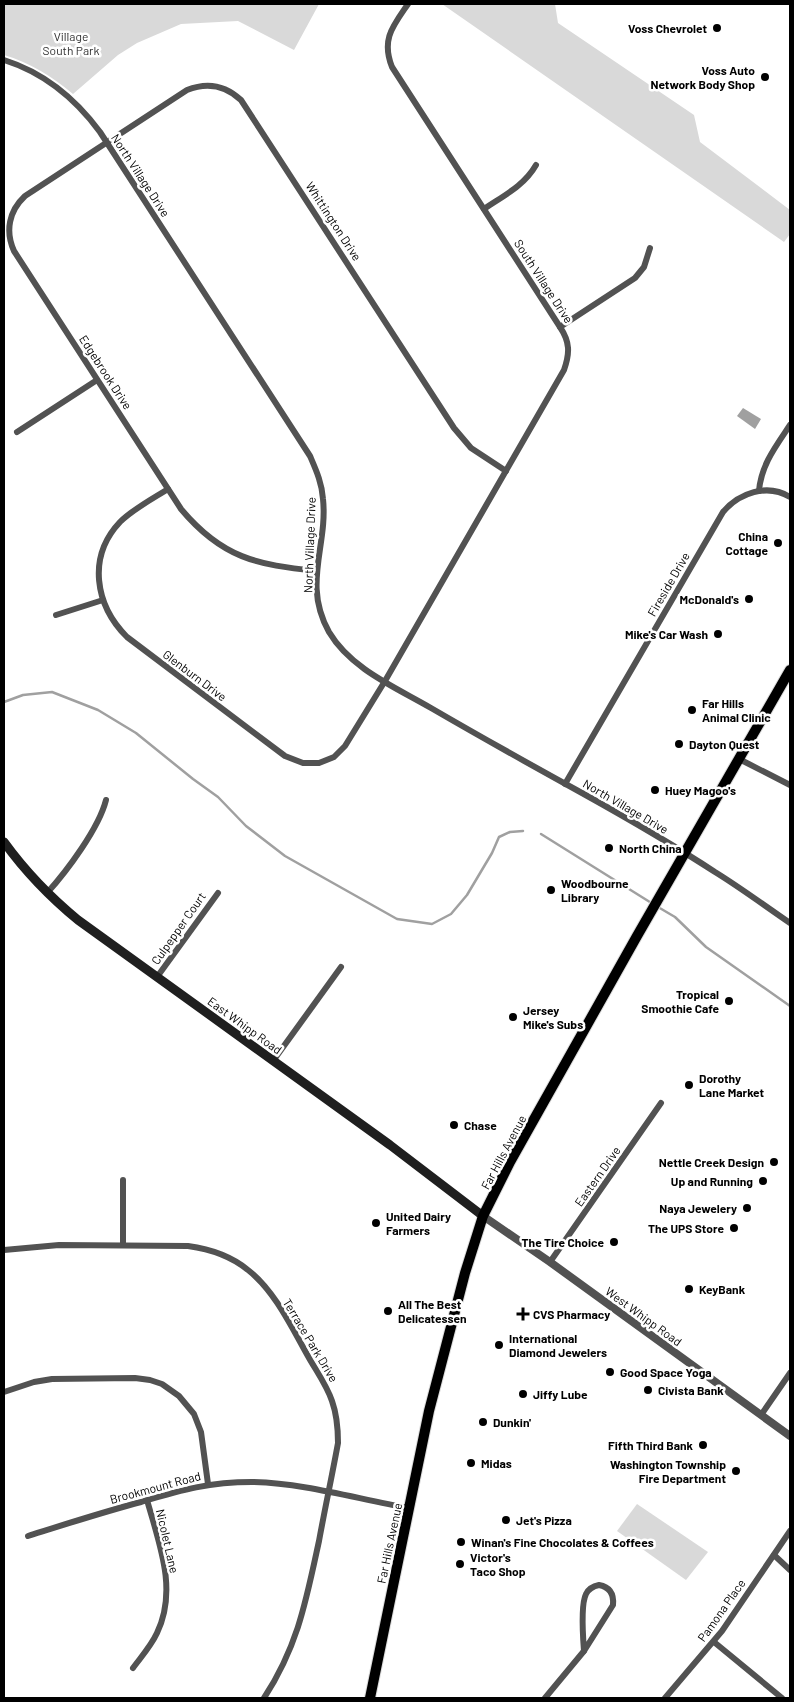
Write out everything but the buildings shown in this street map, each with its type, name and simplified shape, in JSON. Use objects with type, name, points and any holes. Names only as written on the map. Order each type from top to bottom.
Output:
[{"type":"main road","name":"Far Hills Avenue","points":[[370,1698],[429,1411],[464,1273],[484,1216],[510,1160],[790,670]]},
{"type":"main road","name":"East Whipp Road","points":[[4,842],[15,858],[47,893],[78,920],[390,1145],[484,1216]]},
{"type":"street","name":"South Village Drive","points":[[385,681],[564,370],[567,363],[568,342],[389,59],[387,51],[389,35],[394,23],[408,4]]},
{"type":"street","name":"North Village Drive","points":[[4,60],[39,75],[56,86],[87,114],[310,456],[317,471],[324,511],[317,570],[318,601],[328,630],[343,651],[352,660],[385,681],[714,871],[790,923]]},
{"type":"street","name":"Whittington Drive","points":[[106,143],[187,90],[197,86],[212,85],[236,94],[245,105],[454,428],[471,448],[506,471]]},
{"type":"street","name":"Edgebrook Drive","points":[[106,143],[25,196],[15,208],[9,225],[10,243],[168,489],[191,520],[212,540],[227,550],[258,563],[278,567],[317,570]]},
{"type":"street","points":[[484,209],[522,184],[536,165]]},
{"type":"street","points":[[560,327],[635,278],[644,267],[650,248]]},
{"type":"street","points":[[17,432],[97,380]]},
{"type":"street","points":[[759,491],[763,468],[790,425]]},
{"type":"street","name":"Glenburn Drive","points":[[168,489],[128,515],[121,522],[108,539],[102,556],[99,572],[102,600],[112,620],[127,637],[285,756],[294,761],[311,764],[334,757],[340,752],[385,681]]},
{"type":"street","name":"Fireside Drive","points":[[565,784],[723,512],[735,500],[759,491],[779,492],[790,497]]},
{"type":"street","points":[[56,614],[102,600]]},
{"type":"street","points":[[739,759],[790,785]]},
{"type":"street","points":[[47,893],[63,874],[95,827],[106,800]]},
{"type":"street","name":"Culpepper Court","points":[[157,977],[218,893]]},
{"type":"street","points":[[273,1061],[341,967]]},
{"type":"street","name":"Eastern Drive","points":[[550,1262],[661,1103]]},
{"type":"street","points":[[123,1180],[123,1245]]},
{"type":"street","name":"West Whipp Road","points":[[484,1216],[790,1436]]},
{"type":"street","name":"Terrace Park Drive","points":[[4,1250],[59,1245],[188,1246],[201,1248],[238,1263],[262,1283],[288,1321],[328,1390],[336,1418],[338,1443],[306,1603],[299,1628],[285,1663],[264,1698]]},
{"type":"street","points":[[761,1415],[790,1373]]},
{"type":"street","points":[[4,1392],[34,1382],[52,1379],[135,1378],[162,1384],[179,1396],[194,1414],[201,1432],[208,1484]]},
{"type":"street","name":"Brookmount Road","points":[[28,1536],[170,1493],[208,1484],[238,1482],[276,1483],[409,1508]]},
{"type":"street","name":"Nicolet Lane","points":[[133,1668],[158,1633],[166,1597],[164,1560],[146,1500]]},
{"type":"street","name":"Pamona Place","points":[[666,1698],[714,1642],[790,1531]]},
{"type":"street","points":[[774,1555],[790,1570]]},
{"type":"street","points":[[545,1698],[584,1651],[613,1605],[612,1594],[604,1586],[594,1586],[589,1589],[585,1596],[584,1651]]},
{"type":"street","points":[[714,1642],[782,1698]]},
{"type":"green space","name":"Village South Park","points":[[4,4],[319,4],[294,50],[238,21],[181,24],[137,43],[118,55],[73,94],[40,71],[4,55]]},
{"type":"green space","points":[[442,4],[555,4],[558,23],[694,115],[700,142],[790,210],[790,234],[784,242]]},
{"type":"green space","points":[[637,1504],[708,1552],[686,1580],[617,1531]]},
{"type":"shaded area","points":[[743,408],[761,419],[755,429],[737,416]]},
{"type":"waterway","points":[[4,702],[23,695],[52,692],[98,710],[136,733],[218,797],[246,826],[285,856],[397,919],[432,924],[451,914],[467,895],[492,853],[499,837],[510,832],[523,831]]},
{"type":"waterway","points":[[541,834],[653,904]]},
{"type":"waterway","points":[[658,907],[675,917],[706,947],[790,1006]]},
{"type":"place","name":"Voss Chevrolet","points":[[717,28]]},
{"type":"place","name":"Voss Auto Network Body Shop","points":[[765,77]]},
{"type":"place","name":"China Cottage","points":[[778,543]]},
{"type":"place","name":"McDonald's","points":[[749,599]]},
{"type":"place","name":"Mike's Car Wash","points":[[718,634]]},
{"type":"place","name":"Far Hills Animal Clinic","points":[[692,710]]},
{"type":"place","name":"Dayton Quest","points":[[679,744]]},
{"type":"place","name":"Huey Magoo's","points":[[655,790]]},
{"type":"place","name":"North China","points":[[609,848]]},
{"type":"place","name":"Woodbourne Library","points":[[551,890]]},
{"type":"place","name":"Tropical Smoothie Cafe","points":[[729,1001]]},
{"type":"place","name":"Jersey Mike's Subs","points":[[513,1017]]},
{"type":"place","name":"Dorothy Lane Market","points":[[689,1085]]},
{"type":"place","name":"Chase","points":[[454,1125]]},
{"type":"place","name":"Nettle Creek Design","points":[[774,1162]]},
{"type":"place","name":"Up and Running","points":[[763,1181]]},
{"type":"place","name":"Naya Jewelery","points":[[747,1208]]},
{"type":"place","name":"United Dairy Farmers","points":[[376,1223]]},
{"type":"place","name":"The UPS Store","points":[[734,1228]]},
{"type":"place","name":"The Tire Choice","points":[[614,1242]]},
{"type":"place","name":"KeyBank","points":[[689,1289]]},
{"type":"place","name":"All The Best Delicatessen","points":[[388,1311]]},
{"type":"place","name":"CVS Pharmacy","points":[[523,1314]]},
{"type":"place","name":"International Diamond Jewelers","points":[[499,1345]]},
{"type":"place","name":"Good Space Yoga","points":[[610,1372]]},
{"type":"place","name":"Civista Bank","points":[[648,1390]]},
{"type":"place","name":"Jiffy Lube","points":[[523,1394]]},
{"type":"place","name":"Dunkin'","points":[[483,1422]]},
{"type":"place","name":"Fifth Third Bank","points":[[703,1445]]},
{"type":"place","name":"Midas","points":[[471,1463]]},
{"type":"place","name":"Washington Township Fire Department","points":[[736,1471]]},
{"type":"place","name":"Jet's Pizza","points":[[506,1520]]},
{"type":"place","name":"Winan's Fine Chocolates & Coffees","points":[[461,1542]]},
{"type":"place","name":"Victor's Taco Shop","points":[[460,1564]]}]
